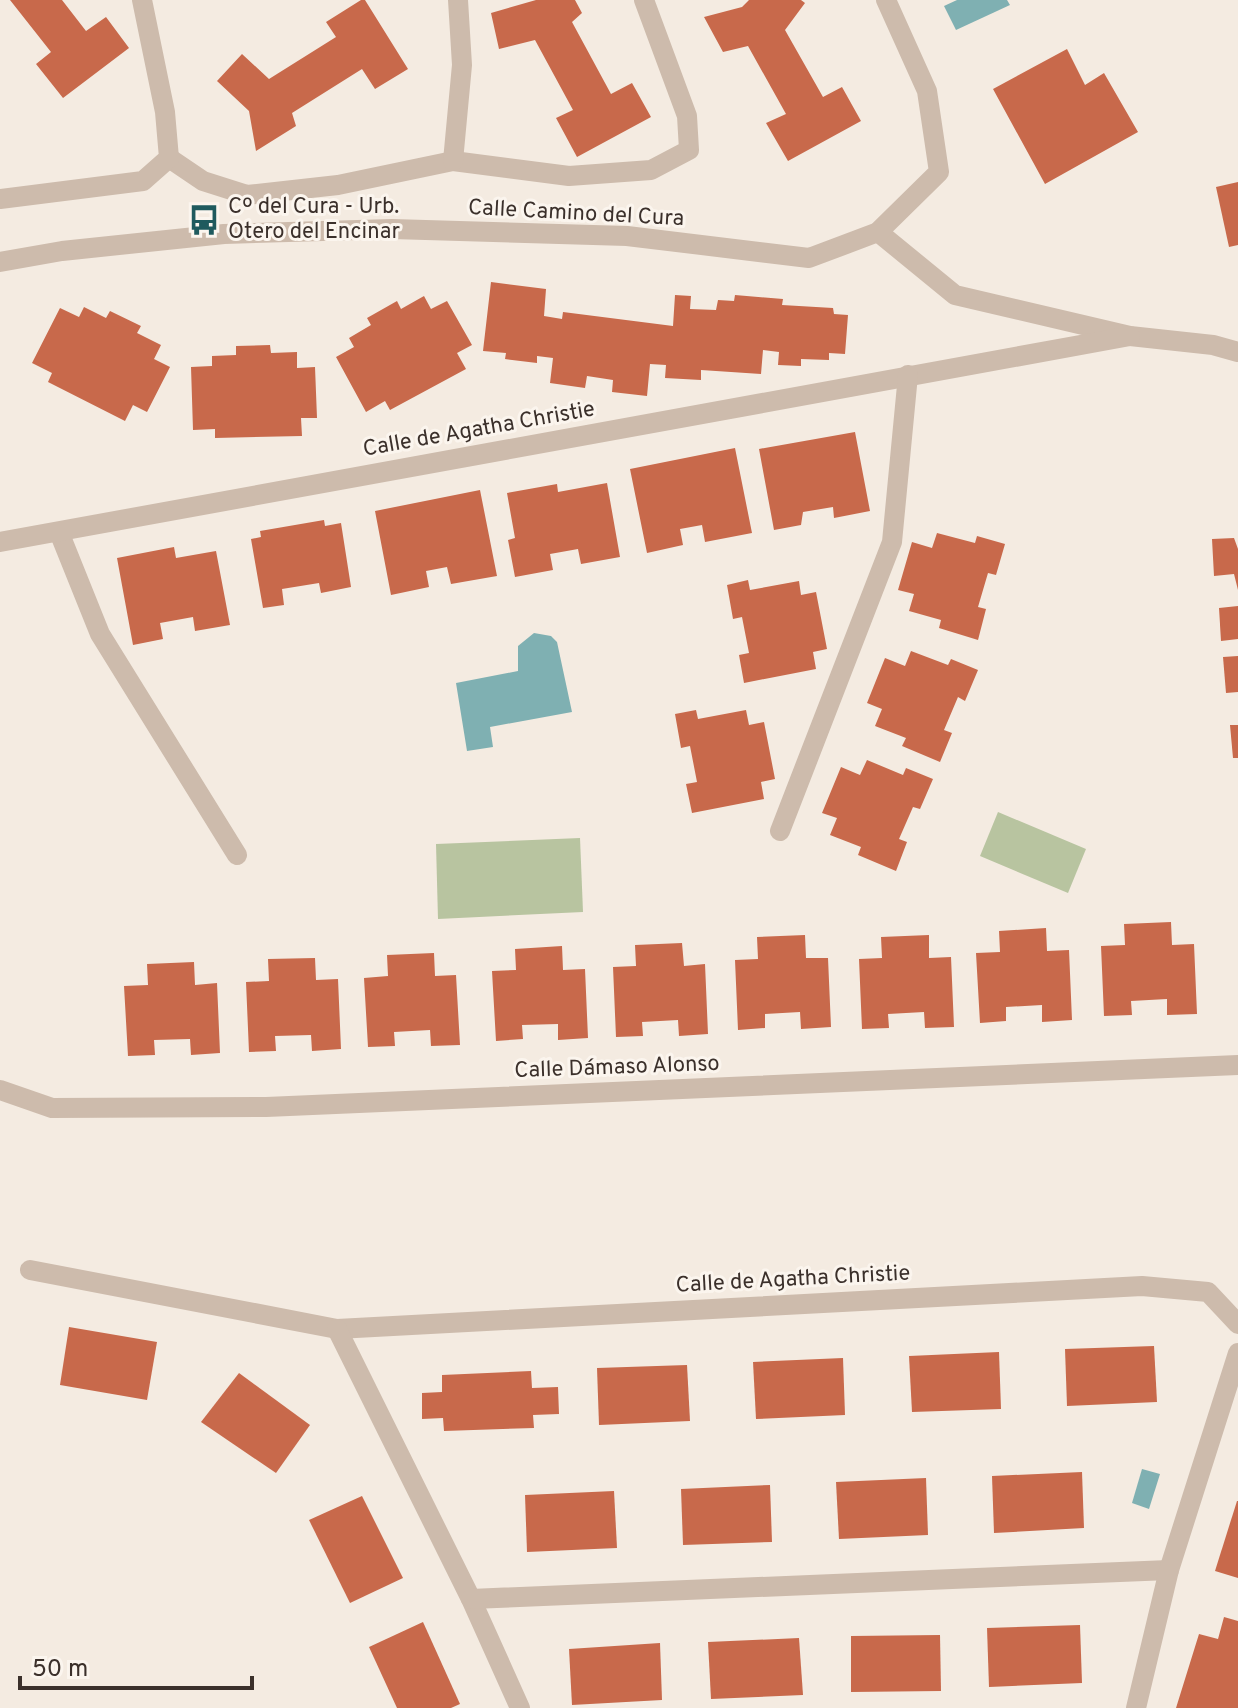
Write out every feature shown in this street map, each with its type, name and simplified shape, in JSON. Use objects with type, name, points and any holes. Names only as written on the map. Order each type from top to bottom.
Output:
[{"type":"street","points":[[142,0],[165,112],[169,158]]},
{"type":"street","points":[[453,161],[462,65],[458,0]]},
{"type":"street","points":[[169,158],[203,181],[247,195],[338,185],[453,161],[569,176],[651,170],[689,150],[687,116],[644,0]]},
{"type":"street","name":"Calle Camino del Cura","points":[[0,262],[62,251],[224,234],[392,229],[627,236],[809,258],[878,232],[939,172],[927,91],[886,0]]},
{"type":"street","points":[[0,199],[143,181],[169,158]]},
{"type":"street","name":"Calle de Agatha Christie","points":[[878,232],[955,295],[1130,336],[1213,345],[1238,352]]},
{"type":"street","name":"Calle de Agatha Christie","points":[[0,542],[1130,336]]},
{"type":"street","points":[[780,831],[892,542],[908,375]]},
{"type":"street","points":[[59,532],[100,634],[237,855]]},
{"type":"street","name":"Calle Dámaso Alonso","points":[[0,1090],[52,1108],[266,1107],[1238,1065]]},
{"type":"street","name":"Calle de Agatha Christie","points":[[30,1270],[337,1329],[1142,1286],[1208,1292],[1238,1324]]},
{"type":"street","points":[[337,1329],[471,1599],[520,1708]]},
{"type":"street","points":[[1136,1708],[1169,1570],[1238,1353]]},
{"type":"street","points":[[471,1599],[1169,1570]]},
{"type":"green space","points":[[998,812],[1086,849],[1068,893],[980,856]]},
{"type":"green space","points":[[580,838],[583,912],[438,919],[436,844]]},
{"type":"water","points":[[957,0],[1007,0],[1010,5],[956,30],[944,6]]},
{"type":"water","points":[[534,633],[551,636],[557,642],[572,712],[490,727],[493,747],[467,751],[456,683],[518,671],[518,646]]},
{"type":"water","points":[[1142,1469],[1160,1474],[1149,1509],[1132,1503]]},
{"type":"building","points":[[10,0],[62,0],[86,31],[106,17],[129,48],[63,98],[36,64],[51,52]]},
{"type":"building","points":[[365,0],[408,69],[375,89],[362,69],[292,113],[296,126],[256,151],[249,111],[217,81],[242,54],[269,79],[336,37],[326,22]]},
{"type":"building","points":[[536,0],[575,0],[582,13],[572,22],[611,94],[632,83],[651,117],[577,157],[556,118],[573,110],[535,40],[499,49],[491,13]]},
{"type":"building","points":[[749,0],[801,0],[805,3],[785,30],[823,97],[842,87],[861,121],[788,161],[766,123],[786,114],[748,46],[723,52],[704,17],[742,7]]},
{"type":"building","points":[[1067,49],[1085,85],[1104,73],[1138,132],[1045,184],[993,89]]},
{"type":"building","points":[[1238,182],[1238,245],[1229,247],[1216,187]]},
{"type":"building","points":[[491,282],[546,289],[544,316],[562,319],[563,312],[673,326],[675,295],[691,296],[690,309],[716,310],[718,300],[734,301],[735,295],[783,299],[782,305],[833,308],[834,314],[848,315],[845,354],[829,353],[829,360],[801,359],[801,366],[778,365],[779,352],[763,350],[761,374],[701,370],[701,380],[665,378],[666,365],[650,364],[647,396],[612,392],[613,380],[587,376],[585,388],[550,383],[553,358],[537,356],[537,363],[505,359],[506,353],[483,351]]},
{"type":"building","points":[[424,296],[431,309],[447,301],[472,345],[457,353],[466,369],[390,410],[385,401],[366,412],[336,357],[354,347],[349,338],[371,325],[367,318],[397,301],[401,309]]},
{"type":"building","points":[[84,307],[106,318],[110,311],[141,326],[137,333],[161,345],[154,359],[170,367],[147,412],[133,405],[125,421],[48,382],[52,373],[32,363],[60,308],[79,317]]},
{"type":"building","points":[[270,345],[271,353],[297,352],[297,368],[315,367],[317,418],[301,418],[302,436],[215,438],[215,429],[193,430],[191,367],[212,366],[212,356],[236,355],[236,346]]},
{"type":"building","points":[[855,432],[870,511],[834,518],[833,507],[803,512],[801,525],[774,530],[759,449]]},
{"type":"building","points":[[735,448],[752,533],[705,542],[702,525],[680,529],[683,545],[647,553],[630,469]]},
{"type":"building","points":[[607,483],[620,557],[581,564],[578,549],[550,554],[553,570],[515,577],[508,540],[515,538],[507,493],[557,484],[558,492]]},
{"type":"building","points":[[480,490],[497,576],[451,584],[447,567],[426,571],[429,587],[391,595],[375,511]]},
{"type":"building","points":[[324,520],[325,526],[341,523],[351,587],[321,593],[319,583],[282,589],[284,605],[263,608],[251,539],[261,537],[260,531]]},
{"type":"building","points":[[937,533],[975,543],[977,536],[1005,544],[996,575],[988,573],[978,607],[986,609],[978,640],[939,628],[941,620],[909,611],[914,594],[898,590],[912,542],[932,548]]},
{"type":"building","points":[[1234,538],[1238,549],[1238,590],[1234,574],[1214,576],[1212,539]]},
{"type":"building","points":[[174,547],[176,558],[216,551],[230,625],[195,631],[193,617],[160,623],[163,639],[133,645],[117,558]]},
{"type":"building","points":[[748,580],[750,590],[799,581],[801,595],[816,592],[827,649],[813,652],[816,669],[744,683],[739,655],[749,653],[742,617],[733,619],[727,585]]},
{"type":"building","points":[[1238,606],[1238,639],[1221,641],[1219,608]]},
{"type":"building","points":[[911,651],[948,665],[951,659],[978,670],[965,701],[958,697],[944,730],[952,733],[940,762],[902,746],[906,738],[875,726],[882,709],[867,703],[885,658],[905,666]]},
{"type":"building","points":[[1238,656],[1238,692],[1226,693],[1223,657]]},
{"type":"building","points":[[696,710],[698,719],[746,710],[749,725],[764,722],[775,779],[761,782],[764,799],[692,813],[686,784],[697,782],[690,746],[681,748],[675,714]]},
{"type":"building","points":[[1230,725],[1238,725],[1238,758],[1233,758]]},
{"type":"building","points":[[867,760],[903,775],[906,768],[933,779],[920,809],[913,807],[899,839],[907,842],[896,871],[858,855],[861,847],[830,835],[837,818],[822,813],[841,767],[860,775]]},
{"type":"building","points":[[1171,922],[1172,945],[1194,944],[1197,1014],[1167,1015],[1167,999],[1131,1001],[1132,1015],[1104,1016],[1101,946],[1125,945],[1124,924]]},
{"type":"building","points":[[1046,928],[1047,951],[1069,950],[1072,1020],[1042,1022],[1042,1005],[1006,1007],[1006,1021],[980,1023],[976,953],[1000,952],[999,931]]},
{"type":"building","points":[[805,935],[806,958],[828,958],[831,1027],[801,1029],[800,1012],[765,1014],[765,1028],[738,1030],[735,960],[758,959],[757,937]]},
{"type":"building","points":[[929,935],[929,958],[951,957],[954,1027],[925,1028],[924,1012],[888,1014],[889,1028],[862,1029],[859,959],[882,958],[881,937]]},
{"type":"building","points":[[682,943],[684,966],[705,964],[708,1034],[679,1036],[678,1020],[642,1022],[643,1036],[616,1037],[613,967],[636,966],[635,945]]},
{"type":"building","points":[[562,946],[563,970],[585,969],[588,1038],[558,1040],[558,1024],[522,1025],[523,1039],[496,1041],[492,971],[516,970],[515,949]]},
{"type":"building","points":[[434,953],[435,976],[456,975],[460,1045],[431,1046],[430,1030],[394,1032],[395,1046],[368,1047],[364,978],[388,976],[387,955]]},
{"type":"building","points":[[315,958],[316,980],[338,979],[341,1049],[312,1051],[311,1035],[275,1036],[276,1051],[249,1052],[246,982],[269,981],[268,959]]},
{"type":"building","points":[[194,962],[195,985],[217,983],[220,1053],[191,1055],[190,1039],[154,1040],[155,1055],[128,1056],[124,986],[148,985],[147,964]]},
{"type":"building","points":[[69,1327],[157,1342],[147,1400],[60,1385]]},
{"type":"building","points":[[1154,1346],[1157,1402],[1067,1406],[1065,1349]]},
{"type":"building","points":[[999,1352],[1001,1409],[912,1412],[909,1356]]},
{"type":"building","points":[[843,1358],[845,1415],[756,1419],[753,1362]]},
{"type":"building","points":[[687,1365],[690,1421],[599,1425],[597,1368]]},
{"type":"building","points":[[531,1371],[532,1388],[558,1387],[559,1414],[533,1415],[534,1428],[444,1431],[443,1418],[422,1419],[422,1393],[442,1392],[442,1375]]},
{"type":"building","points":[[239,1373],[310,1425],[276,1473],[201,1422]]},
{"type":"building","points":[[1082,1472],[1084,1528],[994,1533],[992,1476]]},
{"type":"building","points":[[926,1478],[928,1535],[839,1539],[836,1482]]},
{"type":"building","points":[[770,1485],[772,1542],[683,1545],[681,1489]]},
{"type":"building","points":[[614,1491],[617,1548],[527,1552],[525,1495]]},
{"type":"building","points":[[362,1496],[403,1578],[350,1603],[309,1520]]},
{"type":"building","points":[[1238,1501],[1238,1578],[1215,1571]]},
{"type":"building","points":[[1224,1617],[1238,1621],[1238,1708],[1176,1708],[1199,1634],[1218,1639]]},
{"type":"building","points":[[423,1622],[460,1704],[451,1708],[397,1708],[369,1647]]},
{"type":"building","points":[[1080,1625],[1082,1683],[989,1687],[987,1628]]},
{"type":"building","points":[[940,1635],[941,1691],[851,1692],[851,1636]]},
{"type":"building","points":[[799,1638],[803,1695],[711,1699],[708,1642]]},
{"type":"building","points":[[660,1643],[662,1700],[572,1705],[569,1649]]},
{"type":"place","name":"Cº del Cura - Urb. Otero del Encinar","points":[[204,220]]}]
